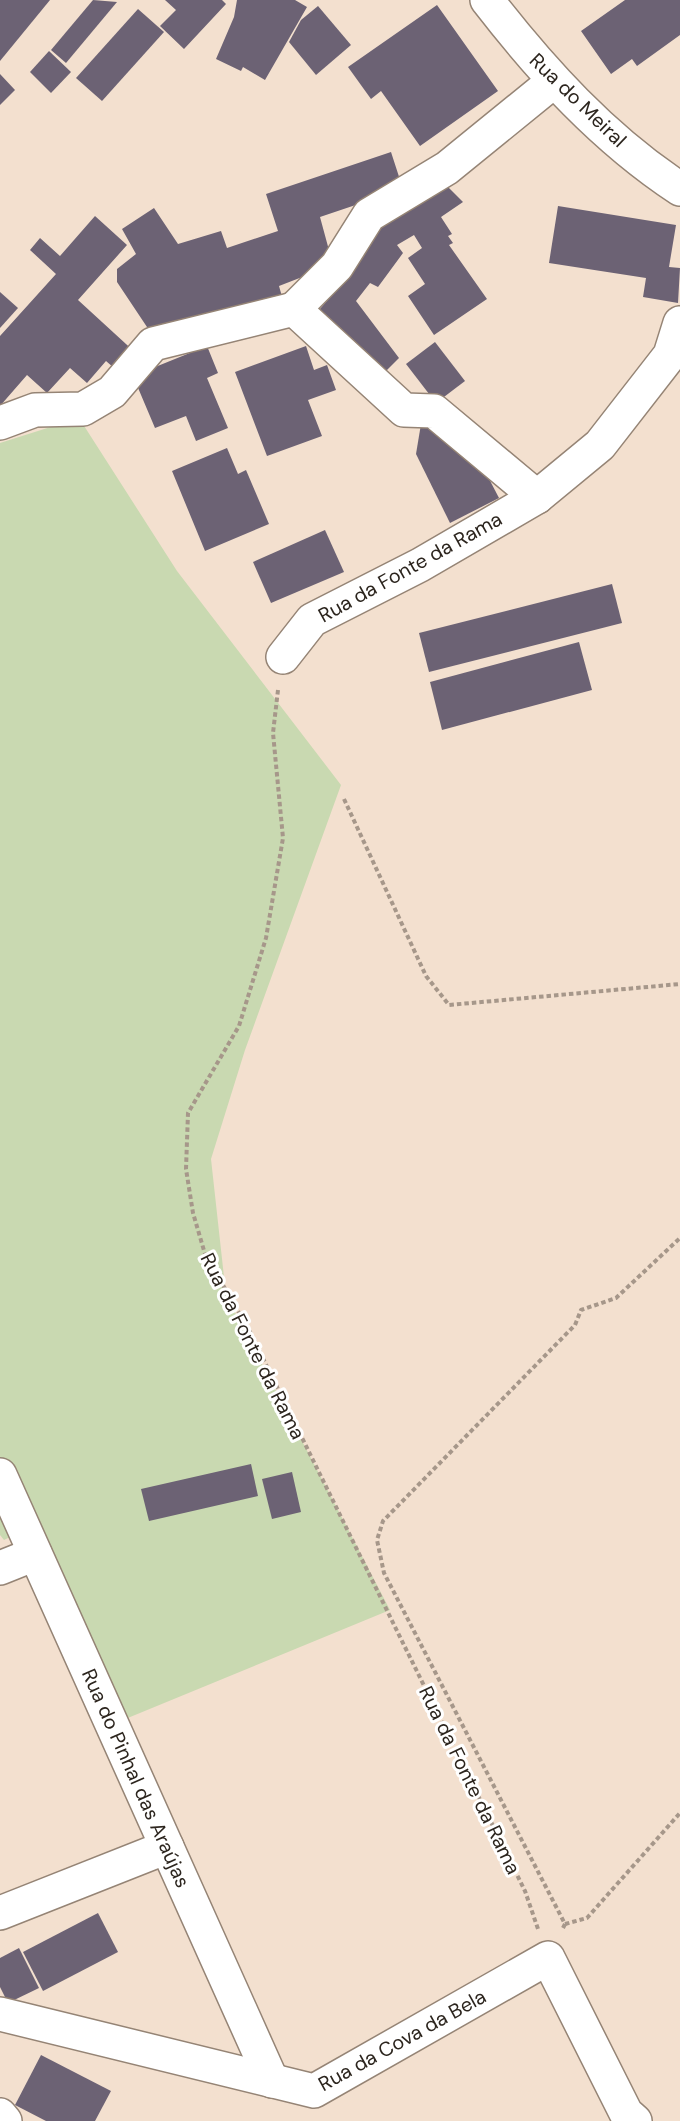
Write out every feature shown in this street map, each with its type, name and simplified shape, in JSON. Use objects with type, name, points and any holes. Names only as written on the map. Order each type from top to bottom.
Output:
[{"type":"street","name":"Rua do Meiral","points":[[487,0],[532,58],[591,118],[680,189]]},
{"type":"street","points":[[0,423],[35,410],[83,409],[112,392],[153,344],[294,309],[337,266],[369,215],[447,168],[554,81]]},
{"type":"street","points":[[294,309],[404,410],[434,411],[537,497]]},
{"type":"street","name":"Rua da Fonte da Rama","points":[[282,657],[312,620],[420,565],[537,497],[600,445],[670,355],[680,323]]},
{"type":"street","name":"Rua do Pinhal das Araújas","points":[[0,1475],[272,2081]]},
{"type":"street","points":[[0,1568],[35,1554]]},
{"type":"street","points":[[0,1913],[167,1847]]},
{"type":"street","points":[[548,1958],[626,2113],[635,2121]]},
{"type":"street","name":"Rua da Cova da Bela","points":[[0,2014],[314,2091],[548,1958]]},
{"type":"street","points":[[0,2115],[5,2121]]},
{"type":"path","name":"Rua da Fonte da Rama","points":[[282,657],[273,733],[283,838],[266,938],[239,1026],[188,1113],[186,1169],[193,1213],[205,1254],[249,1330],[525,1891],[548,1958]]},
{"type":"path","points":[[344,799],[426,976],[449,1005],[680,984]]},
{"type":"path","points":[[566,1924],[384,1573],[377,1540],[383,1521],[575,1325],[581,1310],[616,1298],[680,1238]]},
{"type":"path","points":[[548,1958],[566,1924],[587,1918],[680,1814]]},
{"type":"green space","points":[[79,418],[177,571],[341,785],[245,1050],[211,1159],[226,1295],[390,1610],[118,1722],[38,1523],[4,1540],[0,1535],[0,443]]},
{"type":"building","points":[[0,0],[50,0],[0,61]]},
{"type":"building","points":[[93,0],[117,2],[66,63],[51,50]]},
{"type":"building","points":[[165,0],[222,0],[226,4],[184,49],[160,26],[176,10]]},
{"type":"building","points":[[237,0],[295,0],[307,7],[265,80],[243,67],[241,71],[216,59],[234,17]]},
{"type":"building","points":[[625,0],[680,0],[680,35],[637,66],[632,59],[611,74],[581,31]]},
{"type":"building","points":[[437,5],[498,91],[420,146],[381,91],[371,99],[348,67]]},
{"type":"building","points":[[318,6],[351,45],[316,75],[289,42],[301,20]]},
{"type":"building","points":[[138,9],[164,32],[102,101],[76,78]]},
{"type":"building","points":[[49,51],[71,72],[51,93],[30,72]]},
{"type":"building","points":[[0,74],[15,90],[0,105]]},
{"type":"building","points":[[391,152],[403,189],[320,217],[333,265],[279,286],[283,300],[155,339],[117,282],[117,269],[136,254],[122,229],[154,208],[178,244],[221,231],[227,248],[278,231],[266,194]]},
{"type":"building","points":[[440,179],[463,202],[441,217],[452,234],[448,236],[453,243],[449,245],[487,299],[434,335],[408,296],[425,284],[408,258],[422,248],[414,235],[397,245],[403,253],[378,287],[370,283],[356,301],[399,358],[382,375],[319,310],[333,294],[326,288],[377,219]]},
{"type":"building","points":[[558,206],[676,225],[669,267],[680,268],[678,303],[643,297],[646,278],[549,263]]},
{"type":"building","points":[[95,216],[127,245],[78,300],[138,355],[121,374],[106,361],[87,383],[70,368],[47,393],[27,375],[0,406],[0,336],[56,274],[30,250],[40,238],[60,256]]},
{"type":"building","points":[[0,292],[18,308],[0,328]]},
{"type":"building","points":[[435,342],[465,381],[436,403],[406,364]]},
{"type":"building","points":[[207,346],[218,373],[207,378],[228,428],[196,441],[186,416],[155,428],[133,376]]},
{"type":"building","points":[[306,346],[314,370],[327,365],[336,390],[308,400],[322,436],[267,456],[235,372]]},
{"type":"building","points":[[421,424],[474,450],[499,498],[450,523],[416,454]]},
{"type":"building","points":[[227,448],[238,474],[246,470],[269,524],[205,551],[172,471]]},
{"type":"building","points":[[325,530],[344,572],[271,603],[253,562]]},
{"type":"building","points":[[612,584],[622,623],[429,672],[419,633]]},
{"type":"building","points":[[579,642],[592,690],[442,730],[430,682]]},
{"type":"building","points":[[251,1464],[258,1496],[149,1521],[141,1489]]},
{"type":"building","points":[[292,1472],[301,1512],[272,1519],[262,1479]]},
{"type":"building","points":[[98,1913],[118,1952],[43,1991],[23,1952]]},
{"type":"building","points":[[19,1948],[39,1988],[8,2003],[0,1987],[0,1958]]},
{"type":"building","points":[[41,2055],[111,2091],[95,2121],[46,2121],[15,2105]]}]
